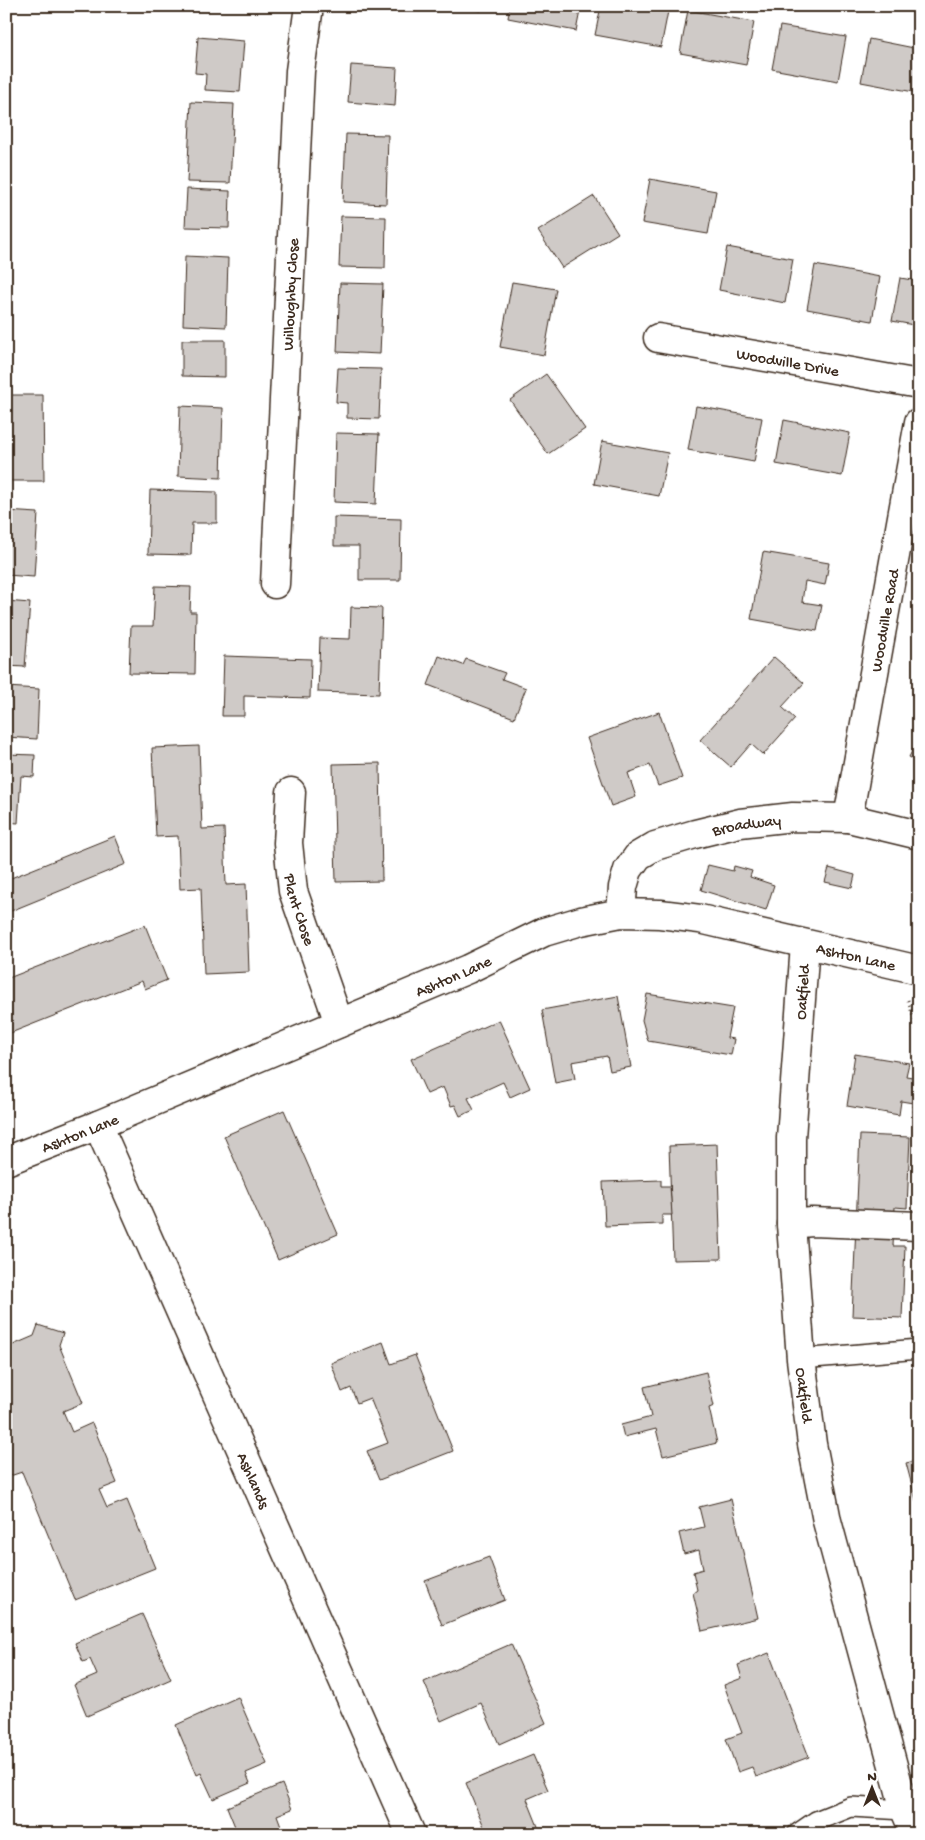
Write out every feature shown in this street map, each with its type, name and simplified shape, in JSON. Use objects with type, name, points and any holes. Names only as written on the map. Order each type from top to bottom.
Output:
[{"type":"street","name":"Willoughby Close","points":[[275,584],[300,71],[309,6]]},
{"type":"street","name":"Woodville Drive","points":[[658,338],[919,384]]},
{"type":"street","name":"Woodville Road","points":[[848,818],[919,422]]},
{"type":"street","name":"Plant Close","points":[[292,792],[288,844],[293,892],[339,1023]]},
{"type":"street","name":"Broadway","points":[[622,913],[623,887],[628,870],[638,856],[655,846],[695,834],[740,823],[793,817],[848,818],[919,835]]},
{"type":"street","name":"Ashton Lane","points":[[6,1161],[98,1125],[468,969],[544,932],[581,921],[622,913],[660,914],[700,919],[806,944],[912,981]]},
{"type":"street","name":"Oakfield","points":[[806,944],[791,1138],[791,1224],[801,1359],[812,1444],[827,1521],[910,1822]]},
{"type":"street","name":"Ashlands","points":[[98,1125],[411,1834]]},
{"type":"street","points":[[791,1224],[812,1222],[919,1226]]},
{"type":"lane","points":[[801,1359],[919,1349]]},
{"type":"lane","points":[[797,1834],[816,1821],[851,1807],[910,1822]]},
{"type":"path","points":[[912,981],[914,1021],[919,1036]]},
{"type":"path","points":[[914,1021],[919,1022]]},
{"type":"path","points":[[919,1041],[917,1068],[913,1087],[916,1128],[919,1132]]},
{"type":"building","points":[[457,6],[482,6],[481,11]]},
{"type":"building","points":[[510,6],[581,6],[576,31],[508,18]]},
{"type":"building","points":[[601,6],[669,6],[661,47],[595,35]]},
{"type":"building","points":[[688,10],[754,22],[746,65],[680,53]]},
{"type":"building","points":[[780,26],[846,37],[838,81],[772,69]]},
{"type":"building","points":[[198,37],[244,41],[240,92],[205,90],[206,74],[195,73]]},
{"type":"building","points":[[869,39],[919,49],[919,93],[861,82]]},
{"type":"building","points":[[351,65],[397,68],[395,106],[348,102]]},
{"type":"building","points":[[191,102],[234,104],[230,183],[187,182]]},
{"type":"building","points":[[346,134],[388,135],[386,204],[343,202]]},
{"type":"building","points":[[650,179],[716,191],[708,234],[642,223]]},
{"type":"building","points":[[187,189],[230,191],[229,228],[185,227]]},
{"type":"building","points":[[594,196],[618,233],[562,268],[538,231]]},
{"type":"building","points":[[341,216],[386,217],[385,268],[339,267]]},
{"type":"building","points":[[727,247],[793,259],[785,303],[719,290]]},
{"type":"building","points":[[185,256],[228,258],[226,327],[183,325]]},
{"type":"building","points":[[815,265],[880,277],[872,321],[807,309]]},
{"type":"building","points":[[900,278],[919,281],[919,326],[892,321]]},
{"type":"building","points":[[512,282],[556,289],[544,355],[500,347]]},
{"type":"building","points":[[340,283],[383,284],[380,354],[337,352]]},
{"type":"building","points":[[182,340],[225,340],[225,377],[182,376]]},
{"type":"building","points":[[338,368],[381,369],[379,419],[347,418],[347,403],[336,402]]},
{"type":"building","points":[[546,374],[585,429],[548,454],[510,400]]},
{"type":"building","points":[[6,395],[43,395],[44,481],[6,481]]},
{"type":"building","points":[[180,406],[223,408],[221,478],[178,476]]},
{"type":"building","points":[[696,406],[762,418],[754,462],[688,450]]},
{"type":"building","points":[[784,420],[850,433],[842,476],[776,464]]},
{"type":"building","points":[[336,433],[379,434],[376,504],[334,502]]},
{"type":"building","points":[[602,441],[668,453],[659,496],[594,484]]},
{"type":"building","points":[[150,490],[217,492],[217,523],[192,523],[191,555],[148,554]]},
{"type":"building","points":[[6,511],[38,513],[34,577],[6,575]]},
{"type":"building","points":[[334,517],[401,519],[400,580],[359,580],[359,546],[334,546]]},
{"type":"building","points":[[763,552],[829,563],[825,585],[805,581],[802,602],[822,605],[817,631],[751,619]]},
{"type":"building","points":[[155,586],[191,587],[190,612],[196,612],[195,674],[129,673],[131,626],[153,626]]},
{"type":"building","points":[[6,601],[30,603],[25,667],[6,666]]},
{"type":"building","points":[[351,607],[382,608],[379,694],[318,692],[320,638],[350,639]]},
{"type":"building","points":[[224,656],[311,659],[310,698],[244,696],[244,716],[222,716]]},
{"type":"building","points":[[439,656],[463,665],[466,659],[505,673],[502,679],[526,688],[514,718],[428,685]]},
{"type":"building","points":[[774,657],[804,683],[782,707],[795,719],[763,755],[751,744],[731,767],[700,740]]},
{"type":"building","points":[[6,687],[39,689],[37,739],[6,737]]},
{"type":"building","points":[[659,712],[682,778],[658,786],[650,765],[628,773],[636,797],[611,806],[587,738]]},
{"type":"building","points":[[919,738],[919,762],[909,757]]},
{"type":"building","points":[[199,746],[202,829],[224,828],[226,885],[246,884],[249,972],[204,974],[201,888],[180,889],[178,836],[156,837],[152,748]]},
{"type":"building","points":[[6,754],[35,755],[34,777],[21,776],[18,823],[6,822]]},
{"type":"building","points":[[380,763],[382,881],[336,882],[333,764]]},
{"type":"building","points":[[115,836],[126,864],[6,913],[6,880]]},
{"type":"building","points":[[708,865],[733,871],[734,866],[752,871],[750,877],[774,885],[766,910],[701,890]]},
{"type":"building","points":[[829,868],[855,875],[852,888],[825,882]]},
{"type":"building","points":[[145,925],[167,980],[145,989],[142,981],[8,1034],[11,1042],[6,1043],[6,979]]},
{"type":"building","points":[[647,994],[733,1008],[727,1038],[734,1039],[731,1055],[648,1041],[642,1020]]},
{"type":"building","points":[[618,996],[631,1067],[610,1071],[607,1056],[572,1062],[575,1079],[555,1083],[542,1010]]},
{"type":"building","points":[[499,1020],[530,1088],[510,1097],[503,1082],[468,1098],[474,1110],[460,1116],[455,1105],[451,1106],[443,1087],[427,1094],[411,1059]]},
{"type":"building","points":[[855,1054],[909,1063],[906,1076],[919,1078],[919,1104],[901,1101],[899,1115],[847,1106]]},
{"type":"building","points":[[284,1110],[338,1234],[278,1260],[224,1136]]},
{"type":"building","points":[[860,1135],[910,1137],[907,1208],[895,1207],[893,1246],[905,1246],[902,1318],[852,1316]]},
{"type":"building","points":[[717,1144],[721,1259],[673,1260],[669,1146]]},
{"type":"building","points":[[661,1180],[661,1186],[670,1186],[672,1215],[662,1215],[662,1224],[605,1226],[603,1182]]},
{"type":"building","points":[[38,1325],[63,1333],[59,1345],[83,1403],[63,1411],[72,1432],[92,1423],[117,1483],[99,1490],[107,1508],[127,1500],[155,1568],[75,1600],[22,1472],[10,1476],[6,1474],[6,1348],[34,1336]]},
{"type":"building","points":[[383,1342],[391,1364],[415,1355],[453,1451],[379,1480],[367,1451],[388,1443],[370,1398],[357,1403],[351,1388],[342,1392],[331,1363]]},
{"type":"building","points":[[706,1372],[714,1406],[709,1408],[717,1443],[663,1456],[656,1429],[624,1437],[621,1425],[651,1417],[644,1387]]},
{"type":"building","points":[[919,1460],[919,1512],[906,1463]]},
{"type":"building","points":[[731,1499],[758,1618],[702,1631],[693,1593],[697,1590],[693,1572],[703,1569],[699,1550],[684,1554],[679,1533],[704,1527],[699,1507]]},
{"type":"building","points":[[489,1557],[505,1600],[442,1625],[425,1581]]},
{"type":"building","points":[[142,1614],[171,1679],[87,1716],[74,1685],[97,1675],[90,1659],[83,1662],[75,1643]]},
{"type":"building","points":[[511,1644],[546,1723],[499,1744],[481,1703],[441,1721],[424,1682]]},
{"type":"building","points":[[769,1653],[809,1757],[756,1777],[752,1767],[738,1772],[726,1739],[742,1733],[724,1685],[742,1678],[738,1665]]},
{"type":"building","points":[[238,1697],[267,1764],[246,1773],[250,1783],[213,1799],[201,1773],[197,1775],[176,1725]]},
{"type":"building","points":[[533,1755],[548,1790],[527,1799],[541,1834],[487,1834],[466,1783]]},
{"type":"building","points":[[282,1784],[292,1809],[277,1815],[284,1834],[238,1834],[227,1807]]}]
